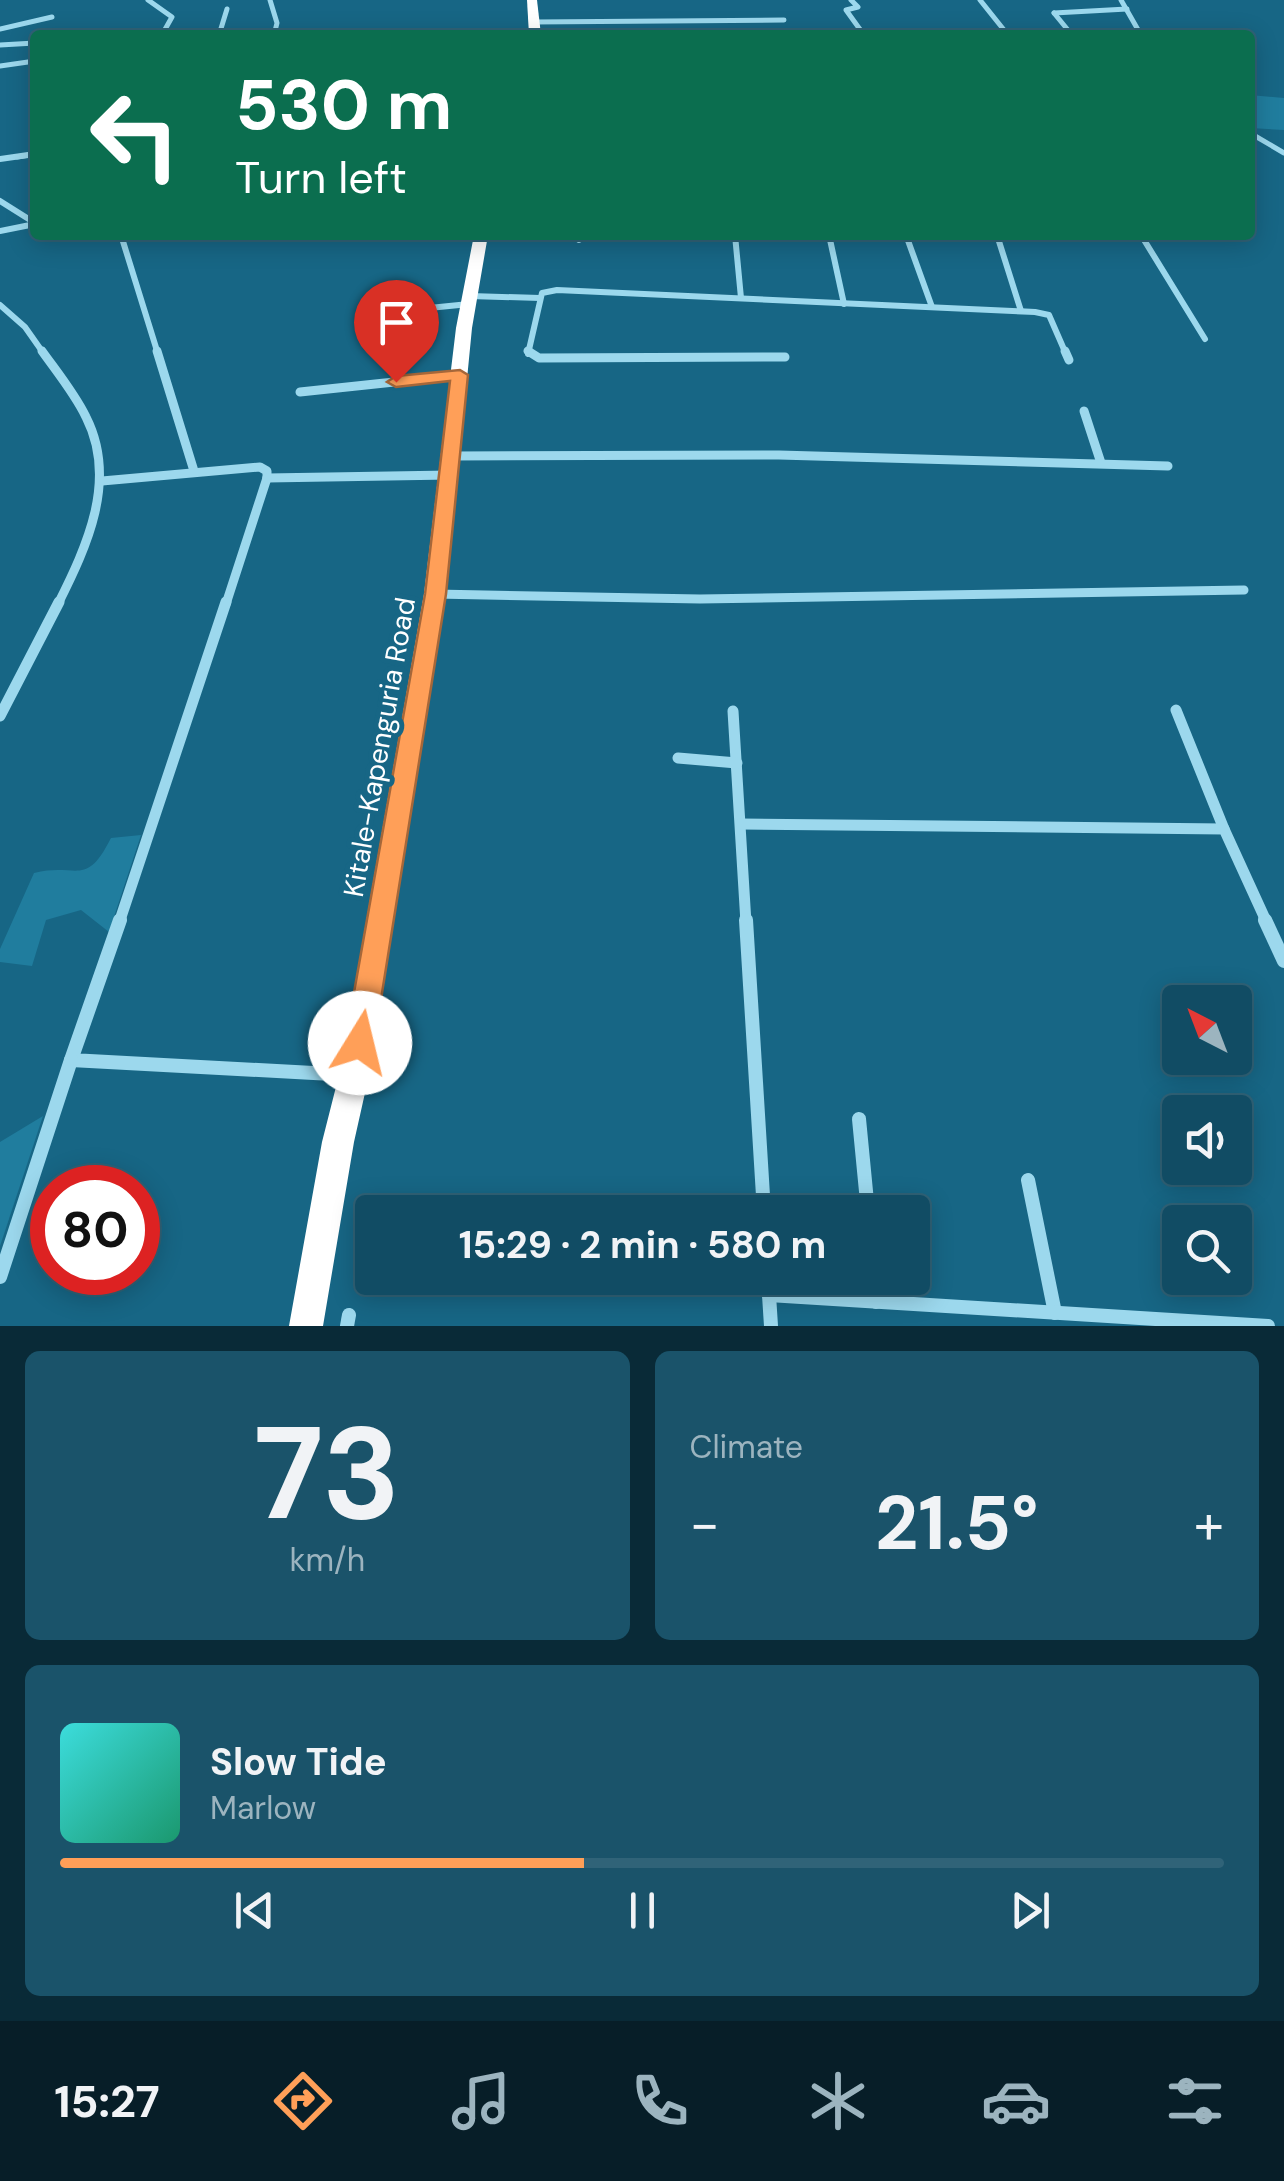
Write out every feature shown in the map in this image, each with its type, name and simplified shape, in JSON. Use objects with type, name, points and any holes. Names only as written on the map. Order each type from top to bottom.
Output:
[{"type":"highway","points":[[532,0],[535,29]]},
{"type":"highway","name":"Kitale-Kapenguria Road","points":[[306,1326],[338,1142],[354,1075],[435,594],[479,240]]},
{"type":"street","points":[[148,0],[172,17],[165,30]]},
{"type":"street","points":[[270,0],[275,30]]},
{"type":"street","points":[[851,0],[858,7],[846,10],[860,30]]},
{"type":"street","points":[[980,0],[1004,30]]},
{"type":"street","points":[[1122,0],[1138,30]]},
{"type":"street","points":[[221,30],[228,9]]},
{"type":"street","points":[[1068,30],[1054,12],[1127,9]]},
{"type":"street","points":[[0,30],[52,16]]},
{"type":"street","points":[[535,29],[784,20]]},
{"type":"street","points":[[0,45],[30,43]]},
{"type":"street","points":[[0,66],[30,62]]},
{"type":"street","points":[[1255,136],[1284,153]]},
{"type":"street","points":[[0,159],[30,155]]},
{"type":"street","points":[[0,201],[30,220]]},
{"type":"street","points":[[0,231],[30,224]]},
{"type":"street","points":[[123,240],[194,471]]},
{"type":"street","points":[[735,240],[741,298]]},
{"type":"street","points":[[830,240],[844,304]]},
{"type":"street","points":[[908,240],[932,307]]},
{"type":"street","points":[[999,240],[1021,310]]},
{"type":"street","points":[[1144,240],[1205,339]]},
{"type":"street","points":[[785,357],[532,358],[528,354],[529,334],[540,298],[546,291],[557,290],[1021,310],[1049,316],[1069,360]]},
{"type":"street","points":[[360,315],[470,300],[540,298]]},
{"type":"street","points":[[0,305],[26,327],[84,412],[91,426],[102,481],[90,525],[63,592],[0,716]]},
{"type":"street","points":[[300,392],[460,375]]},
{"type":"street","points":[[1084,412],[1101,464]]},
{"type":"street","points":[[267,478],[452,465],[760,455],[1168,466]]},
{"type":"street","points":[[0,1277],[70,1060],[152,829],[267,471],[260,467],[194,471],[102,481]]},
{"type":"street","points":[[435,594],[700,599],[1244,590]]},
{"type":"street","points":[[1176,710],[1284,961]]},
{"type":"street","points":[[733,711],[763,1195]]},
{"type":"street","points":[[678,758],[737,763]]},
{"type":"street","points":[[741,824],[1224,829]]},
{"type":"street","points":[[70,1060],[354,1075]]},
{"type":"street","points":[[859,1120],[866,1195]]},
{"type":"street","points":[[1028,1180],[1055,1314]]},
{"type":"street","points":[[769,1295],[771,1326]]},
{"type":"street","points":[[829,1295],[876,1302],[1268,1326]]},
{"type":"street","points":[[875,1295],[876,1302]]},
{"type":"shaded area","points":[[1255,95],[1284,98],[1284,130],[1255,128]]},
{"type":"shaded area","points":[[141,835],[109,932],[81,910],[46,920],[32,966],[0,962],[0,949],[34,873],[87,869],[111,838]]},
{"type":"shaded area","points":[[43,1116],[0,1246],[0,1142]]},
{"type":"route","points":[[360,1043],[435,594],[460,375],[396,382]]}]
